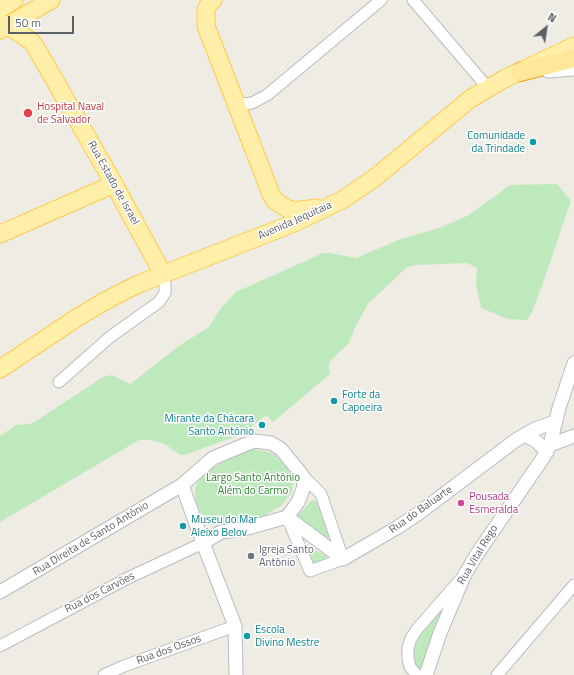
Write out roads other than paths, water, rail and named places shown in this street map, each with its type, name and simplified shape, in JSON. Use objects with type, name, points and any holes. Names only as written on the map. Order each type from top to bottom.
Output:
[{"type":"highway","points":[[520,72],[574,58]]},
{"type":"main road","points":[[0,9],[14,0]]},
{"type":"main road","points":[[2,26],[51,0]]},
{"type":"main road","points":[[212,0],[206,10],[206,26],[270,194],[275,201],[288,209],[295,211],[332,205]]},
{"type":"main road","name":"Rua Estado de Israel","points":[[2,26],[21,34],[32,42],[114,184],[163,274]]},
{"type":"main road","name":"Avenida Jequitaia","points":[[0,369],[78,317],[105,301],[163,274],[294,223],[359,190],[470,99],[488,88],[574,46]]},
{"type":"main road","points":[[0,234],[114,184]]},
{"type":"street","points":[[236,102],[243,104],[252,103],[267,96],[381,0]]},
{"type":"street","points":[[413,0],[488,88]]},
{"type":"street","points":[[520,72],[574,69]]},
{"type":"street","points":[[59,382],[110,337],[159,302],[165,293],[163,274]]},
{"type":"street","points":[[548,449],[574,363]]},
{"type":"street","points":[[555,422],[569,430],[574,431]]},
{"type":"street","name":"Rua do Baluarte","points":[[343,559],[398,527],[442,493],[516,440],[539,428],[555,422]]},
{"type":"street","points":[[525,435],[536,440],[548,449]]},
{"type":"street","points":[[548,449],[574,436]]},
{"type":"street","points":[[236,675],[235,626],[202,543],[182,485],[213,458],[254,441],[271,443],[281,449],[320,494],[343,559]]},
{"type":"street","name":"Rua Vital Rego","points":[[426,675],[440,633],[464,576],[497,523],[548,449]]},
{"type":"street","points":[[202,543],[221,532],[244,529],[287,517],[298,502],[302,492],[304,486],[302,475]]},
{"type":"street","name":"Rua Direita de Santo Antônio","points":[[0,592],[182,485]]},
{"type":"street","points":[[287,517],[343,559]]},
{"type":"street","points":[[287,517],[310,571],[343,559]]},
{"type":"street","name":"Rua dos Carvões","points":[[0,646],[128,578],[202,543]]},
{"type":"street","points":[[416,675],[410,667],[408,658],[408,648],[411,638],[464,576]]},
{"type":"street","points":[[497,675],[574,585]]},
{"type":"street","name":"Rua dos Ossos","points":[[104,675],[124,666],[235,626]]},
{"type":"place","name":"Hospital Naval de Salvador","points":[[28,113]]},
{"type":"place","name":"Comunidade da Trindade","points":[[533,142]]},
{"type":"place","name":"Forte da Capoeira","points":[[334,401]]},
{"type":"place","name":"Mirante da Chácara Santo Antônio","points":[[262,425]]},
{"type":"place","name":"Pousada Esmeralda","points":[[461,503]]},
{"type":"place","name":"Museu do Mar Aleixo Belov","points":[[183,526]]},
{"type":"place","name":"Igreja Santo Antônio","points":[[251,556]]},
{"type":"place","name":"Escola Divino Mestre","points":[[247,636]]},
{"type":"park label","name":"Largo Santo Antônio Além do Carmo","points":[[253,484]]}]
